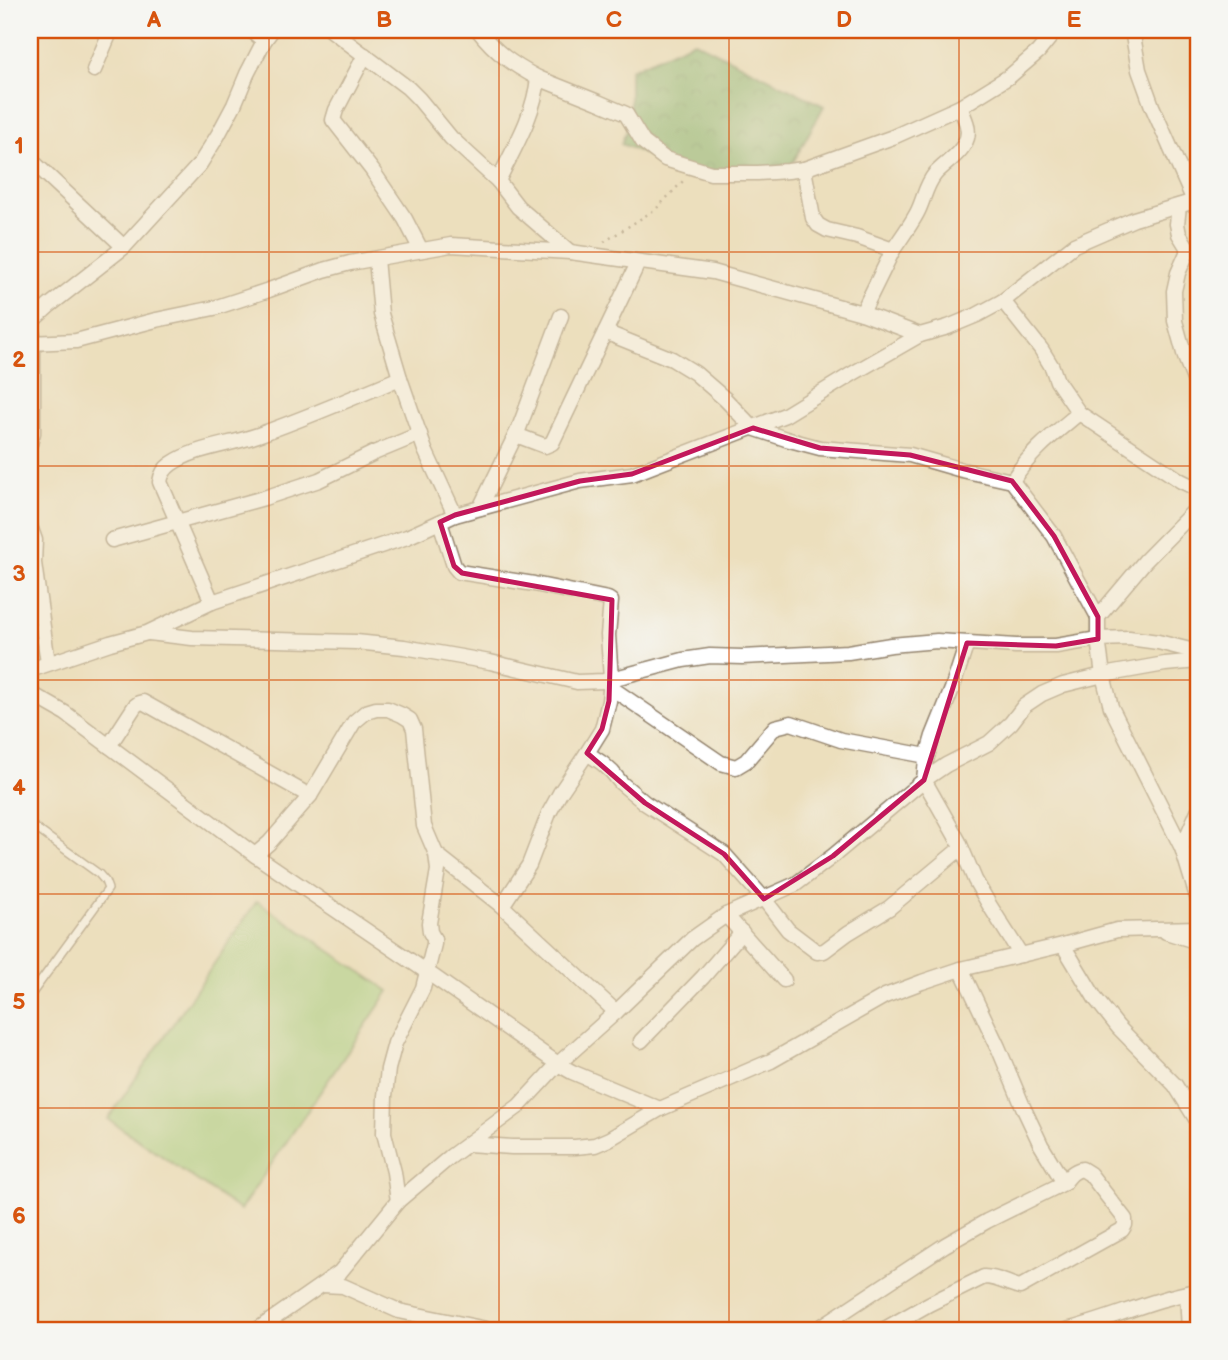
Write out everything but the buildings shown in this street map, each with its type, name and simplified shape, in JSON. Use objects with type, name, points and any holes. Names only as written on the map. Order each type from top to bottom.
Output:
[{"type":"street","points":[[93,70],[111,30]]},
{"type":"street","points":[[30,444],[33,433],[32,321],[124,247],[200,164],[224,125],[268,36],[251,30]]},
{"type":"street","points":[[331,30],[419,99],[451,138],[498,181],[518,207],[576,254]]},
{"type":"street","points":[[478,30],[499,54],[513,64],[538,78],[622,112],[643,142],[665,159],[711,173],[804,169],[893,137],[960,107],[1010,76],[1038,52],[1056,30]]},
{"type":"street","points":[[30,670],[147,633],[212,602],[407,537],[455,514],[580,481],[632,474],[753,428],[785,415],[920,335],[948,327],[1003,301],[1074,245],[1134,219],[1196,200],[1152,106],[1139,70],[1132,30]]},
{"type":"street","points":[[365,55],[333,120],[388,193],[421,250]]},
{"type":"street","points":[[498,181],[531,115],[538,78]]},
{"type":"street","points":[[862,313],[893,250],[918,212],[928,183],[964,145],[968,136],[968,125],[960,107]]},
{"type":"street","points":[[30,159],[124,247]]},
{"type":"street","points":[[804,169],[813,218],[818,225],[893,250]]},
{"type":"street","points":[[1178,206],[1179,234],[1187,247],[1174,292],[1175,321],[1198,389]]},
{"type":"street","points":[[31,343],[76,341],[214,308],[350,263],[451,245],[576,254],[713,272],[862,313],[920,335]]},
{"type":"street","points":[[376,259],[381,314],[400,378],[434,472],[455,514]]},
{"type":"street","points":[[516,435],[545,446],[552,443],[638,263]]},
{"type":"street","points":[[1003,301],[1041,349],[1057,381],[1079,413],[1181,481],[1198,489]]},
{"type":"street","points":[[480,508],[516,435],[561,316]]},
{"type":"street","points":[[605,332],[672,359],[695,373],[753,428],[820,448],[910,455],[1012,481],[1054,536],[1098,617],[1103,675],[1111,707],[1182,848],[1198,900]]},
{"type":"street","points":[[212,602],[160,482],[164,470],[208,449],[274,429],[400,378]]},
{"type":"street","points":[[1012,481],[1038,447],[1079,413]]},
{"type":"street","points":[[113,540],[319,480],[420,434]]},
{"type":"street","points":[[1098,617],[1145,561],[1198,507]]},
{"type":"street","points":[[440,522],[454,566],[459,572],[534,584],[611,601],[608,648],[611,683],[602,729],[560,793],[549,813],[529,865],[502,906]]},
{"type":"street","points":[[30,526],[36,544],[34,563],[48,663]]},
{"type":"street","points":[[147,633],[192,638],[356,642],[404,647],[490,662],[577,682],[611,683],[683,660],[710,656],[835,653],[937,641],[1056,646],[1098,639],[1129,638],[1198,652]]},
{"type":"street","points":[[967,643],[927,756],[924,779],[951,827],[975,880],[1021,955]]},
{"type":"street","points":[[257,1330],[340,1272],[398,1201],[519,1106],[558,1064],[692,939],[726,915],[796,884],[924,779],[989,743],[1011,723],[1024,706],[1042,694],[1063,685],[1103,675],[1198,661]]},
{"type":"street","points":[[611,683],[721,763],[736,767],[746,761],[775,727],[791,723],[841,740],[927,756]]},
{"type":"street","points":[[30,693],[65,713],[255,855],[558,1064],[660,1109]]},
{"type":"street","points":[[109,746],[135,706],[143,702],[310,796]]},
{"type":"street","points":[[255,855],[310,796],[359,716],[376,709],[388,709],[410,720],[414,729],[424,826],[436,854],[438,870],[429,923],[434,944],[423,988],[395,1043],[388,1069],[384,1133],[398,1201]]},
{"type":"street","points":[[587,753],[602,763],[638,798],[724,854],[788,930],[822,953],[848,933],[889,908],[961,848]]},
{"type":"street","points":[[1182,848],[1198,811]]},
{"type":"street","points":[[436,854],[502,906],[616,1012]]},
{"type":"street","points":[[726,915],[785,980]]},
{"type":"street","points":[[1150,928],[1198,942]]},
{"type":"street","points":[[468,1144],[512,1147],[595,1146],[660,1109],[771,1061],[885,996],[961,969],[1117,930],[1198,928]]},
{"type":"street","points":[[641,1041],[697,984],[742,932]]},
{"type":"street","points":[[1063,945],[1095,998],[1118,1027],[1175,1085],[1198,1122]]},
{"type":"street","points":[[961,969],[1041,1145],[1065,1183]]},
{"type":"street","points":[[816,1330],[945,1245],[1065,1183],[1073,1172],[1082,1169],[1090,1174],[1125,1219],[1122,1230],[1020,1287],[992,1277],[984,1277],[883,1330]]},
{"type":"street","points":[[322,1284],[343,1286],[399,1311],[491,1330]]},
{"type":"street","points":[[1066,1330],[1171,1296],[1193,1292],[1189,1330]]},
{"type":"lane","points":[[30,824],[99,874],[108,889],[30,996]]},
{"type":"path","points":[[576,254],[656,209],[683,181],[711,173]]},
{"type":"highlighted area","points":[[753,428],[820,448],[910,455],[1012,481],[1054,536],[1098,617],[1098,639],[1056,646],[967,643],[924,780],[833,856],[764,899],[724,854],[645,803],[587,753],[602,729],[609,701],[612,600],[462,573],[454,566],[440,522],[455,515],[580,481],[632,474]]},
{"type":"green space","points":[[694,41],[824,106],[791,166],[691,173],[621,144],[630,122],[630,70]]},
{"type":"green space","points":[[257,901],[389,991],[240,1210],[108,1119]]}]
